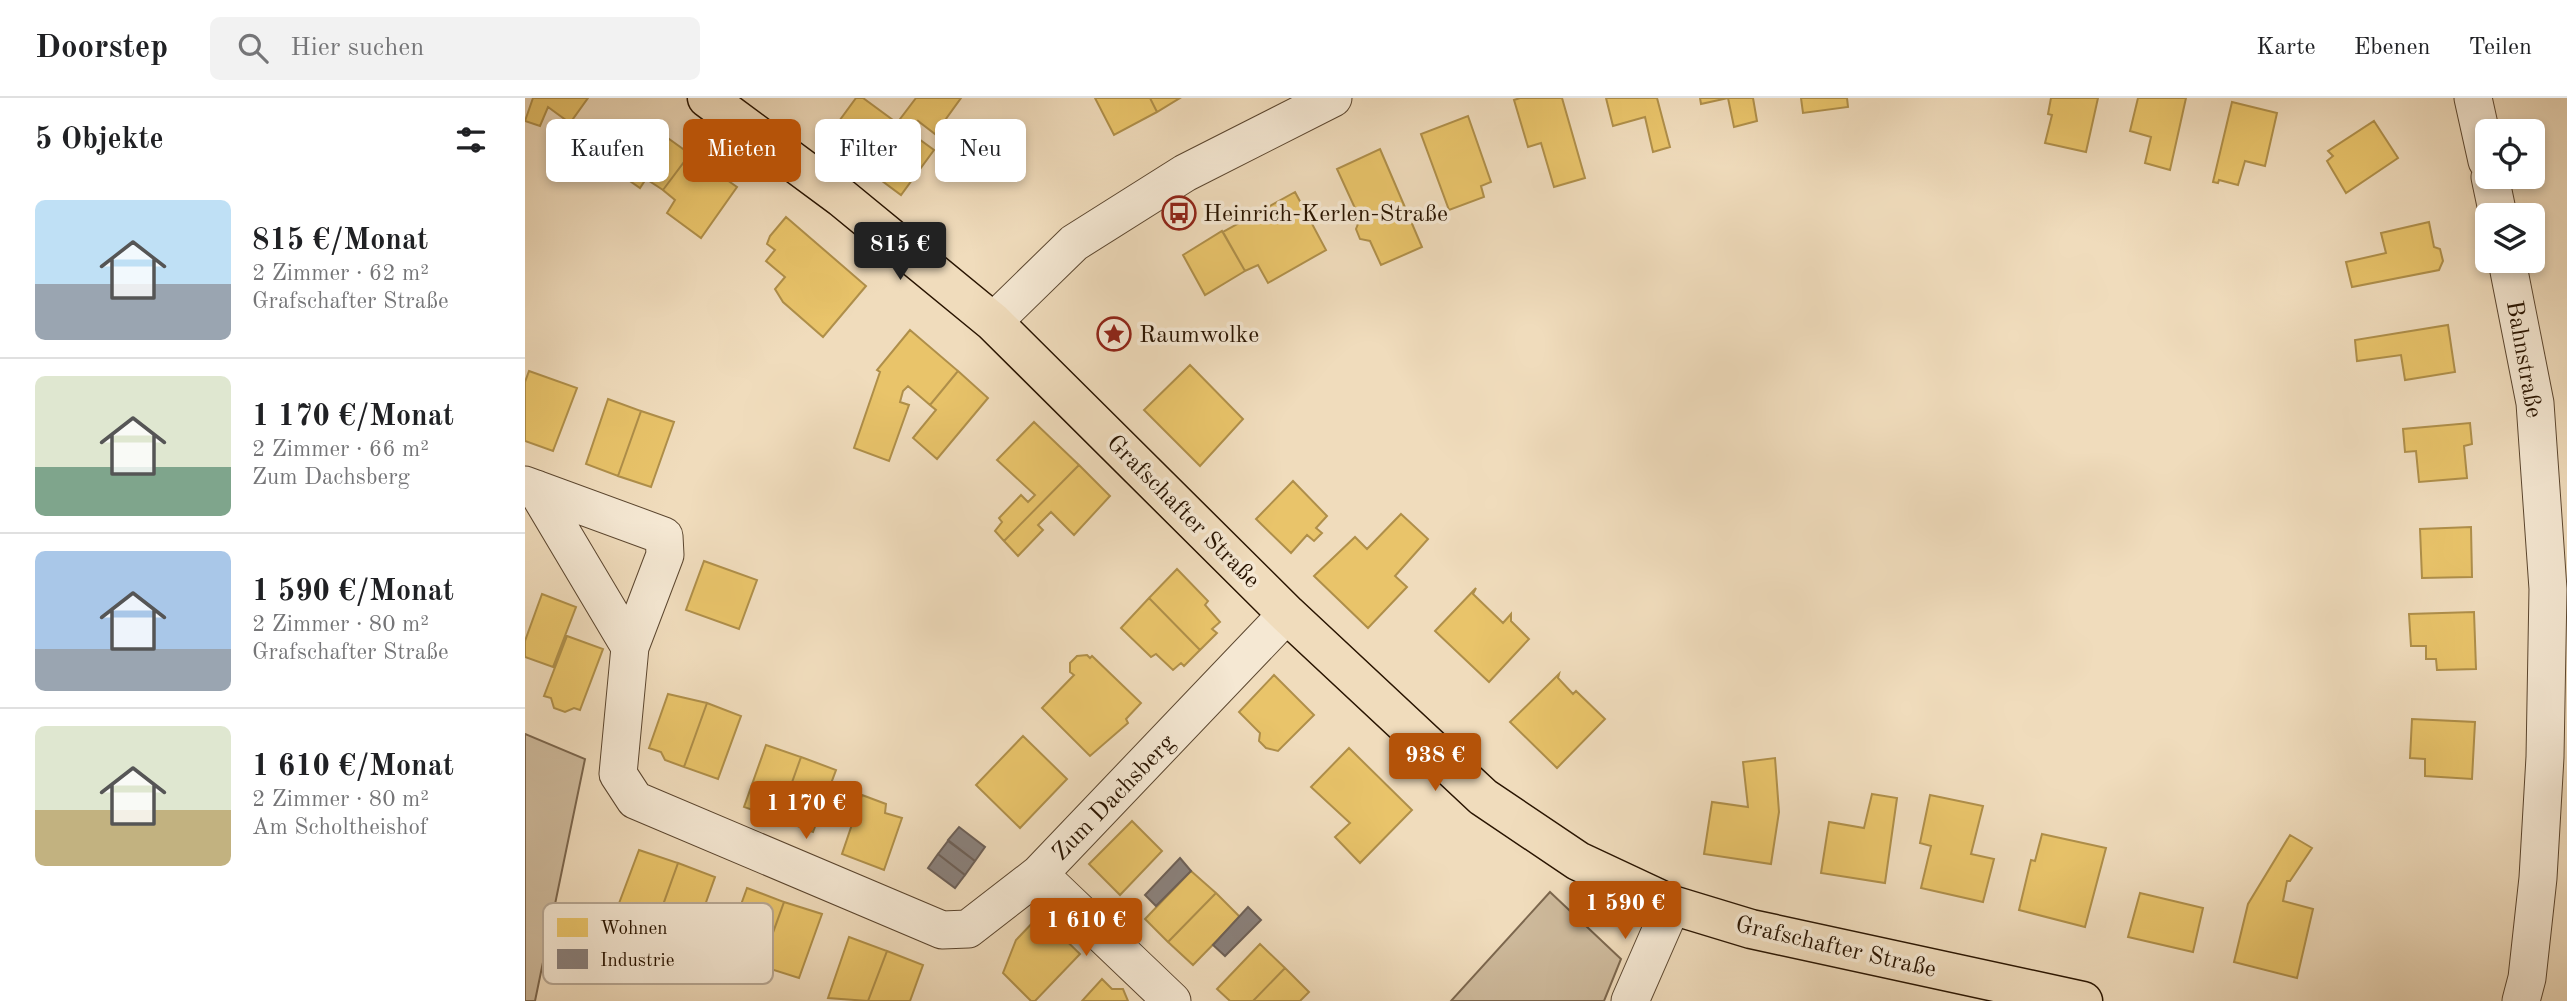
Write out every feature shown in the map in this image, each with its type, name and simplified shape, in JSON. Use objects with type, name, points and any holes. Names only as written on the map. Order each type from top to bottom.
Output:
[{"type":"main road","name":"Grafschafter Straße","points":[[707,98],[842,198],[993,322],[1287,614],[1483,797],[1578,862],[1672,905],[1751,929],[2083,1001]]},
{"type":"street","points":[[993,322],[1074,243],[1185,173],[1333,98]]},
{"type":"street","points":[[2473,98],[2478,119]]},
{"type":"street","name":"Bahnstraße","points":[[2509,273],[2535,403],[2557,593],[2556,754],[2527,978],[2521,1001]]},
{"type":"street","name":"Zum Dachsberg","points":[[531,487],[664,536],[665,555],[630,647],[618,774],[635,800],[942,930],[968,929],[1039,874],[1287,614]]},
{"type":"street","name":"Zum Dachsberg","points":[[531,487],[630,647]]},
{"type":"street","points":[[575,555],[596,534],[626,521]]},
{"type":"street","points":[[1039,874],[1172,1001]]},
{"type":"street","points":[[1630,1001],[1672,905]]},
{"type":"shaded area","points":[[525,734],[585,759],[555,903],[543,903],[543,962],[535,1001],[525,1001]]},
{"type":"shaded area","points":[[1550,892],[1621,959],[1604,1001],[1451,1001]]},
{"type":"building: Wohnen","points":[[533,98],[588,98],[573,119],[564,119],[548,107],[540,126],[525,121]]},
{"type":"building: Wohnen","points":[[856,98],[863,98],[892,119],[841,119]]},
{"type":"building: Wohnen","points":[[916,98],[961,98],[946,119],[935,119],[935,134],[921,123],[921,119],[900,119]]},
{"type":"building: Wohnen","points":[[1095,98],[1150,98],[1157,112],[1114,135]]},
{"type":"building: Wohnen","points":[[1150,98],[1180,98],[1157,112]]},
{"type":"building: Wohnen","points":[[1562,98],[1585,178],[1554,187],[1541,143],[1528,147],[1514,100]]},
{"type":"building: Wohnen","points":[[1606,98],[1657,98],[1670,147],[1653,152],[1645,117],[1613,126]]},
{"type":"building: Wohnen","points":[[1700,98],[1728,98],[1701,104]]},
{"type":"building: Wohnen","points":[[1728,98],[1753,98],[1757,121],[1734,127]]},
{"type":"building: Wohnen","points":[[1801,98],[1847,98],[1848,107],[1803,113]]},
{"type":"building: Wohnen","points":[[2051,98],[2098,98],[2086,152],[2045,143],[2052,115],[2048,114]]},
{"type":"building: Wohnen","points":[[2138,98],[2186,98],[2170,170],[2145,163],[2151,137],[2130,131]]},
{"type":"building: Wohnen","points":[[2232,102],[2277,113],[2265,166],[2245,161],[2238,185],[2219,180],[2218,183],[2213,182]]},
{"type":"building: Wohnen","points":[[1468,116],[1491,182],[1481,186],[1484,197],[1449,210],[1421,134]]},
{"type":"building: Wohnen","points":[[2374,121],[2398,158],[2346,193],[2327,161],[2333,156],[2328,151]]},
{"type":"building: Wohnen","points":[[669,139],[683,149],[683,163],[669,182]]},
{"type":"building: Wohnen","points":[[921,141],[934,150],[921,168]]},
{"type":"building: Wohnen","points":[[1380,149],[1422,247],[1381,265],[1370,241],[1360,239],[1356,229],[1360,219],[1337,169]]},
{"type":"building: Wohnen","points":[[683,163],[683,182],[730,182],[737,187],[701,238],[667,213],[675,200],[663,190]]},
{"type":"building: Wohnen","points":[[631,182],[644,182],[640,188]]},
{"type":"building: Wohnen","points":[[651,182],[669,182],[663,190]]},
{"type":"building: Wohnen","points":[[884,182],[911,182],[901,195]]},
{"type":"building: Wohnen","points":[[1295,192],[1326,250],[1268,283],[1258,265],[1245,271],[1223,232]]},
{"type":"building: Wohnen","points":[[786,217],[866,286],[823,337],[783,302],[775,289],[785,277],[766,261],[775,250],[767,244],[770,236]]},
{"type":"building: Wohnen","points":[[2429,222],[2434,247],[2440,249],[2443,261],[2439,270],[2352,287],[2346,262],[2386,253],[2381,233]]},
{"type":"building: Wohnen","points":[[1222,231],[1245,271],[1205,295],[1183,255]]},
{"type":"building: Wohnen","points":[[2448,325],[2455,372],[2405,380],[2401,355],[2357,361],[2355,340]]},
{"type":"building: Wohnen","points":[[910,330],[958,371],[930,405],[908,386],[903,391],[900,402],[909,405],[889,461],[854,448],[880,372],[877,370]]},
{"type":"building: Wohnen","points":[[1190,365],[1243,419],[1200,466],[1144,410]]},
{"type":"building: Wohnen","points":[[529,371],[577,388],[553,451],[525,441],[525,382]]},
{"type":"building: Wohnen","points":[[958,371],[988,398],[937,459],[913,438],[936,410],[930,405]]},
{"type":"building: Wohnen","points":[[608,399],[641,411],[618,476],[586,464]]},
{"type":"building: Wohnen","points":[[641,411],[674,422],[651,487],[618,476]]},
{"type":"building: Wohnen","points":[[1034,422],[1079,465],[1004,541],[995,531],[1002,522],[999,518],[1021,495],[1028,502],[1035,495],[997,460]]},
{"type":"building: Wohnen","points":[[2470,423],[2472,444],[2464,446],[2467,478],[2419,482],[2416,451],[2405,452],[2403,429]]},
{"type":"building: Wohnen","points":[[1079,465],[1110,496],[1074,535],[1051,512],[1038,525],[1043,530],[1018,556],[1004,541]]},
{"type":"building: Wohnen","points":[[1293,481],[1327,516],[1316,528],[1322,533],[1314,541],[1307,535],[1291,553],[1256,519]]},
{"type":"building: Wohnen","points":[[1401,514],[1428,539],[1395,576],[1407,587],[1368,628],[1314,576],[1355,537],[1367,549]]},
{"type":"building: Wohnen","points":[[2471,527],[2472,577],[2422,578],[2420,529]]},
{"type":"building: Wohnen","points":[[704,561],[757,580],[739,629],[686,610]]},
{"type":"building: Wohnen","points":[[1177,569],[1208,601],[1205,605],[1220,622],[1212,629],[1217,633],[1200,650],[1149,598]]},
{"type":"building: Wohnen","points":[[1476,588],[1473,594],[1503,623],[1511,614],[1511,621],[1529,639],[1489,682],[1435,631]]},
{"type":"building: Wohnen","points":[[542,594],[576,607],[553,667],[525,657],[525,641]]},
{"type":"building: Wohnen","points":[[1149,598],[1200,650],[1184,666],[1181,663],[1173,670],[1156,654],[1151,657],[1121,628]]},
{"type":"building: Wohnen","points":[[2474,612],[2476,669],[2437,670],[2436,659],[2426,659],[2426,646],[2411,646],[2409,614]]},
{"type":"building: Wohnen","points":[[567,636],[603,649],[580,710],[574,708],[565,712],[554,708],[551,698],[544,696]]},
{"type":"building: Wohnen","points":[[1087,655],[1090,658],[1092,656],[1141,703],[1126,719],[1128,723],[1090,756],[1042,708],[1074,675],[1070,672],[1070,663],[1077,656]]},
{"type":"building: Wohnen","points":[[1559,674],[1558,678],[1573,694],[1576,691],[1605,719],[1557,768],[1510,722]]},
{"type":"building: Wohnen","points":[[1274,675],[1314,715],[1278,751],[1266,748],[1259,741],[1260,733],[1239,712]]},
{"type":"building: Wohnen","points":[[668,694],[707,703],[684,767],[665,760],[661,752],[649,748]]},
{"type":"building: Wohnen","points":[[707,703],[741,716],[718,779],[684,767]]},
{"type":"building: Wohnen","points":[[2412,719],[2475,722],[2472,779],[2425,776],[2425,759],[2410,758]]},
{"type":"building: Wohnen","points":[[1023,736],[1067,779],[1020,828],[976,785]]},
{"type":"building: Wohnen","points":[[766,745],[801,757],[779,819],[744,807]]},
{"type":"building: Wohnen","points":[[1349,748],[1412,810],[1360,863],[1335,837],[1350,823],[1311,787]]},
{"type":"building: Wohnen","points":[[801,757],[836,770],[813,832],[779,819]]},
{"type":"building: Wohnen","points":[[1775,758],[1779,812],[1771,864],[1704,854],[1712,802],[1748,807],[1743,762]]},
{"type":"building: Wohnen","points":[[1872,794],[1897,798],[1885,883],[1821,873],[1829,822],[1864,828]]},
{"type":"building: Wohnen","points":[[862,795],[886,804],[885,813],[902,818],[884,870],[842,854]]},
{"type":"building: Wohnen","points":[[1930,795],[1983,806],[1971,854],[1994,859],[1983,902],[1921,888],[1931,846],[1920,843]]},
{"type":"building: Wohnen","points":[[1132,821],[1162,851],[1120,895],[1089,864]]},
{"type":"building: Wohnen","points":[[2042,834],[2106,848],[2085,927],[2019,910],[2031,860],[2035,861]]},
{"type":"building: Wohnen","points":[[2290,835],[2312,848],[2290,881],[2287,881],[2283,901],[2313,909],[2297,978],[2234,962],[2248,904]]},
{"type":"building: Wohnen","points":[[639,850],[678,863],[664,903],[619,903]]},
{"type":"building: Wohnen","points":[[678,863],[715,877],[706,903],[664,903]]},
{"type":"building: Wohnen","points":[[1191,871],[1216,893],[1168,942],[1145,919]]},
{"type":"building: Wohnen","points":[[747,888],[784,902],[773,933],[773,903],[742,903]]},
{"type":"building: Wohnen","points":[[1216,893],[1240,917],[1193,965],[1168,942]]},
{"type":"building: Wohnen","points":[[2140,893],[2203,908],[2193,952],[2128,937]]},
{"type":"building: Wohnen","points":[[784,902],[822,914],[799,978],[773,970],[773,933]]},
{"type":"building: Wohnen","points":[[1040,915],[1080,954],[1035,1001],[1031,1001],[1003,973],[1016,940]]},
{"type":"building: Wohnen","points":[[849,937],[887,951],[868,1001],[828,998]]},
{"type":"building: Wohnen","points":[[1260,944],[1285,968],[1253,1001],[1230,1001],[1217,989]]},
{"type":"building: Wohnen","points":[[887,951],[923,965],[910,1001],[868,1001]]},
{"type":"building: Wohnen","points":[[1285,968],[1309,992],[1300,1001],[1253,1001]]},
{"type":"building: Wohnen","points":[[1102,979],[1112,989],[1123,989],[1128,1001],[1082,1001]]},
{"type":"building: Industrie","points":[[959,827],[985,847],[975,861],[948,840]]},
{"type":"building: Industrie","points":[[948,841],[975,861],[965,875],[938,854]]},
{"type":"building: Industrie","points":[[938,854],[965,875],[955,888],[928,868]]},
{"type":"building: Industrie","points":[[1180,858],[1191,871],[1156,906],[1145,895]]},
{"type":"building: Industrie","points":[[1248,907],[1261,920],[1225,956],[1213,945]]},
{"type":"place","name":"Heinrich-Kerlen-Straße","points":[[1179,213]]},
{"type":"place","name":"Raumwolke","points":[[1114,334]]}]
